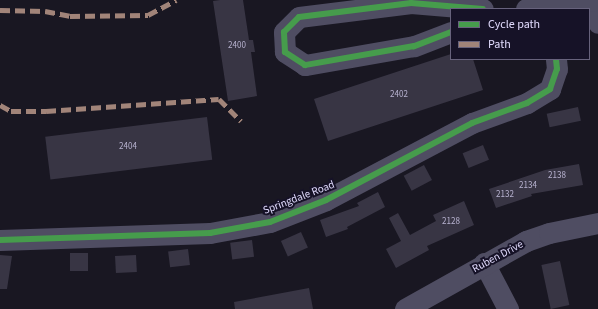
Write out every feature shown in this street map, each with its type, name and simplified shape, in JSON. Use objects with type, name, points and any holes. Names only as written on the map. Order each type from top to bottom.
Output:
[{"type":"street","points":[[532,8],[595,0],[598,23]]},
{"type":"street","points":[[450,32],[414,46],[304,65],[285,52],[284,32],[299,17],[411,4],[469,8]]},
{"type":"street","name":"Springdale Road","points":[[0,240],[210,233],[270,222],[326,200],[472,123],[527,103],[550,89],[557,69],[556,60]]},
{"type":"street","name":"Ruben Drive","points":[[405,309],[484,263],[526,241],[549,233],[598,223]]},
{"type":"street","points":[[484,263],[508,309]]},
{"type":"building","points":[[243,0],[249,40],[253,40],[255,52],[251,52],[257,96],[228,101],[213,1]]},
{"type":"building","points":[[450,54],[450,60],[473,60],[483,90],[328,141],[314,99]]},
{"type":"building","points":[[578,107],[581,121],[550,127],[547,114]]},
{"type":"building","points":[[207,117],[212,160],[50,180],[45,137]]},
{"type":"building","points":[[483,145],[489,160],[469,168],[463,153]]},
{"type":"building","points":[[579,164],[583,185],[531,194],[532,196],[496,208],[489,189],[545,170]]},
{"type":"building","points":[[424,165],[432,180],[412,191],[404,176]]},
{"type":"building","points":[[378,192],[385,207],[347,227],[348,229],[326,237],[320,220],[359,206],[357,203]]},
{"type":"building","points":[[464,201],[474,225],[427,246],[429,250],[396,268],[386,249],[401,241],[389,218],[398,213],[410,235],[436,221],[433,215]]},
{"type":"building","points":[[301,232],[308,248],[288,256],[281,241]]},
{"type":"building","points":[[252,240],[254,257],[232,260],[230,243]]},
{"type":"building","points":[[188,249],[190,265],[170,267],[168,251]]},
{"type":"building","points":[[70,253],[88,253],[88,271],[70,271]]},
{"type":"building","points":[[0,255],[12,256],[7,289],[0,289]]},
{"type":"building","points":[[136,255],[137,272],[116,273],[115,256]]},
{"type":"building","points":[[560,261],[569,305],[551,309],[541,265]]},
{"type":"building","points":[[309,288],[313,309],[235,309],[234,302]]},
{"type":"marked path","points":[[0,10],[45,11],[70,16],[148,15],[176,0]]},
{"type":"marked path","points":[[0,105],[11,111],[46,111],[219,99],[241,121]]},
{"type":"cycle path","points":[[450,32],[414,46],[305,65],[285,52],[284,32],[299,17],[411,3],[471,8]]},
{"type":"cycle path","points":[[0,240],[210,233],[270,222],[326,200],[472,123],[527,103],[550,89],[557,69],[556,60]]}]
